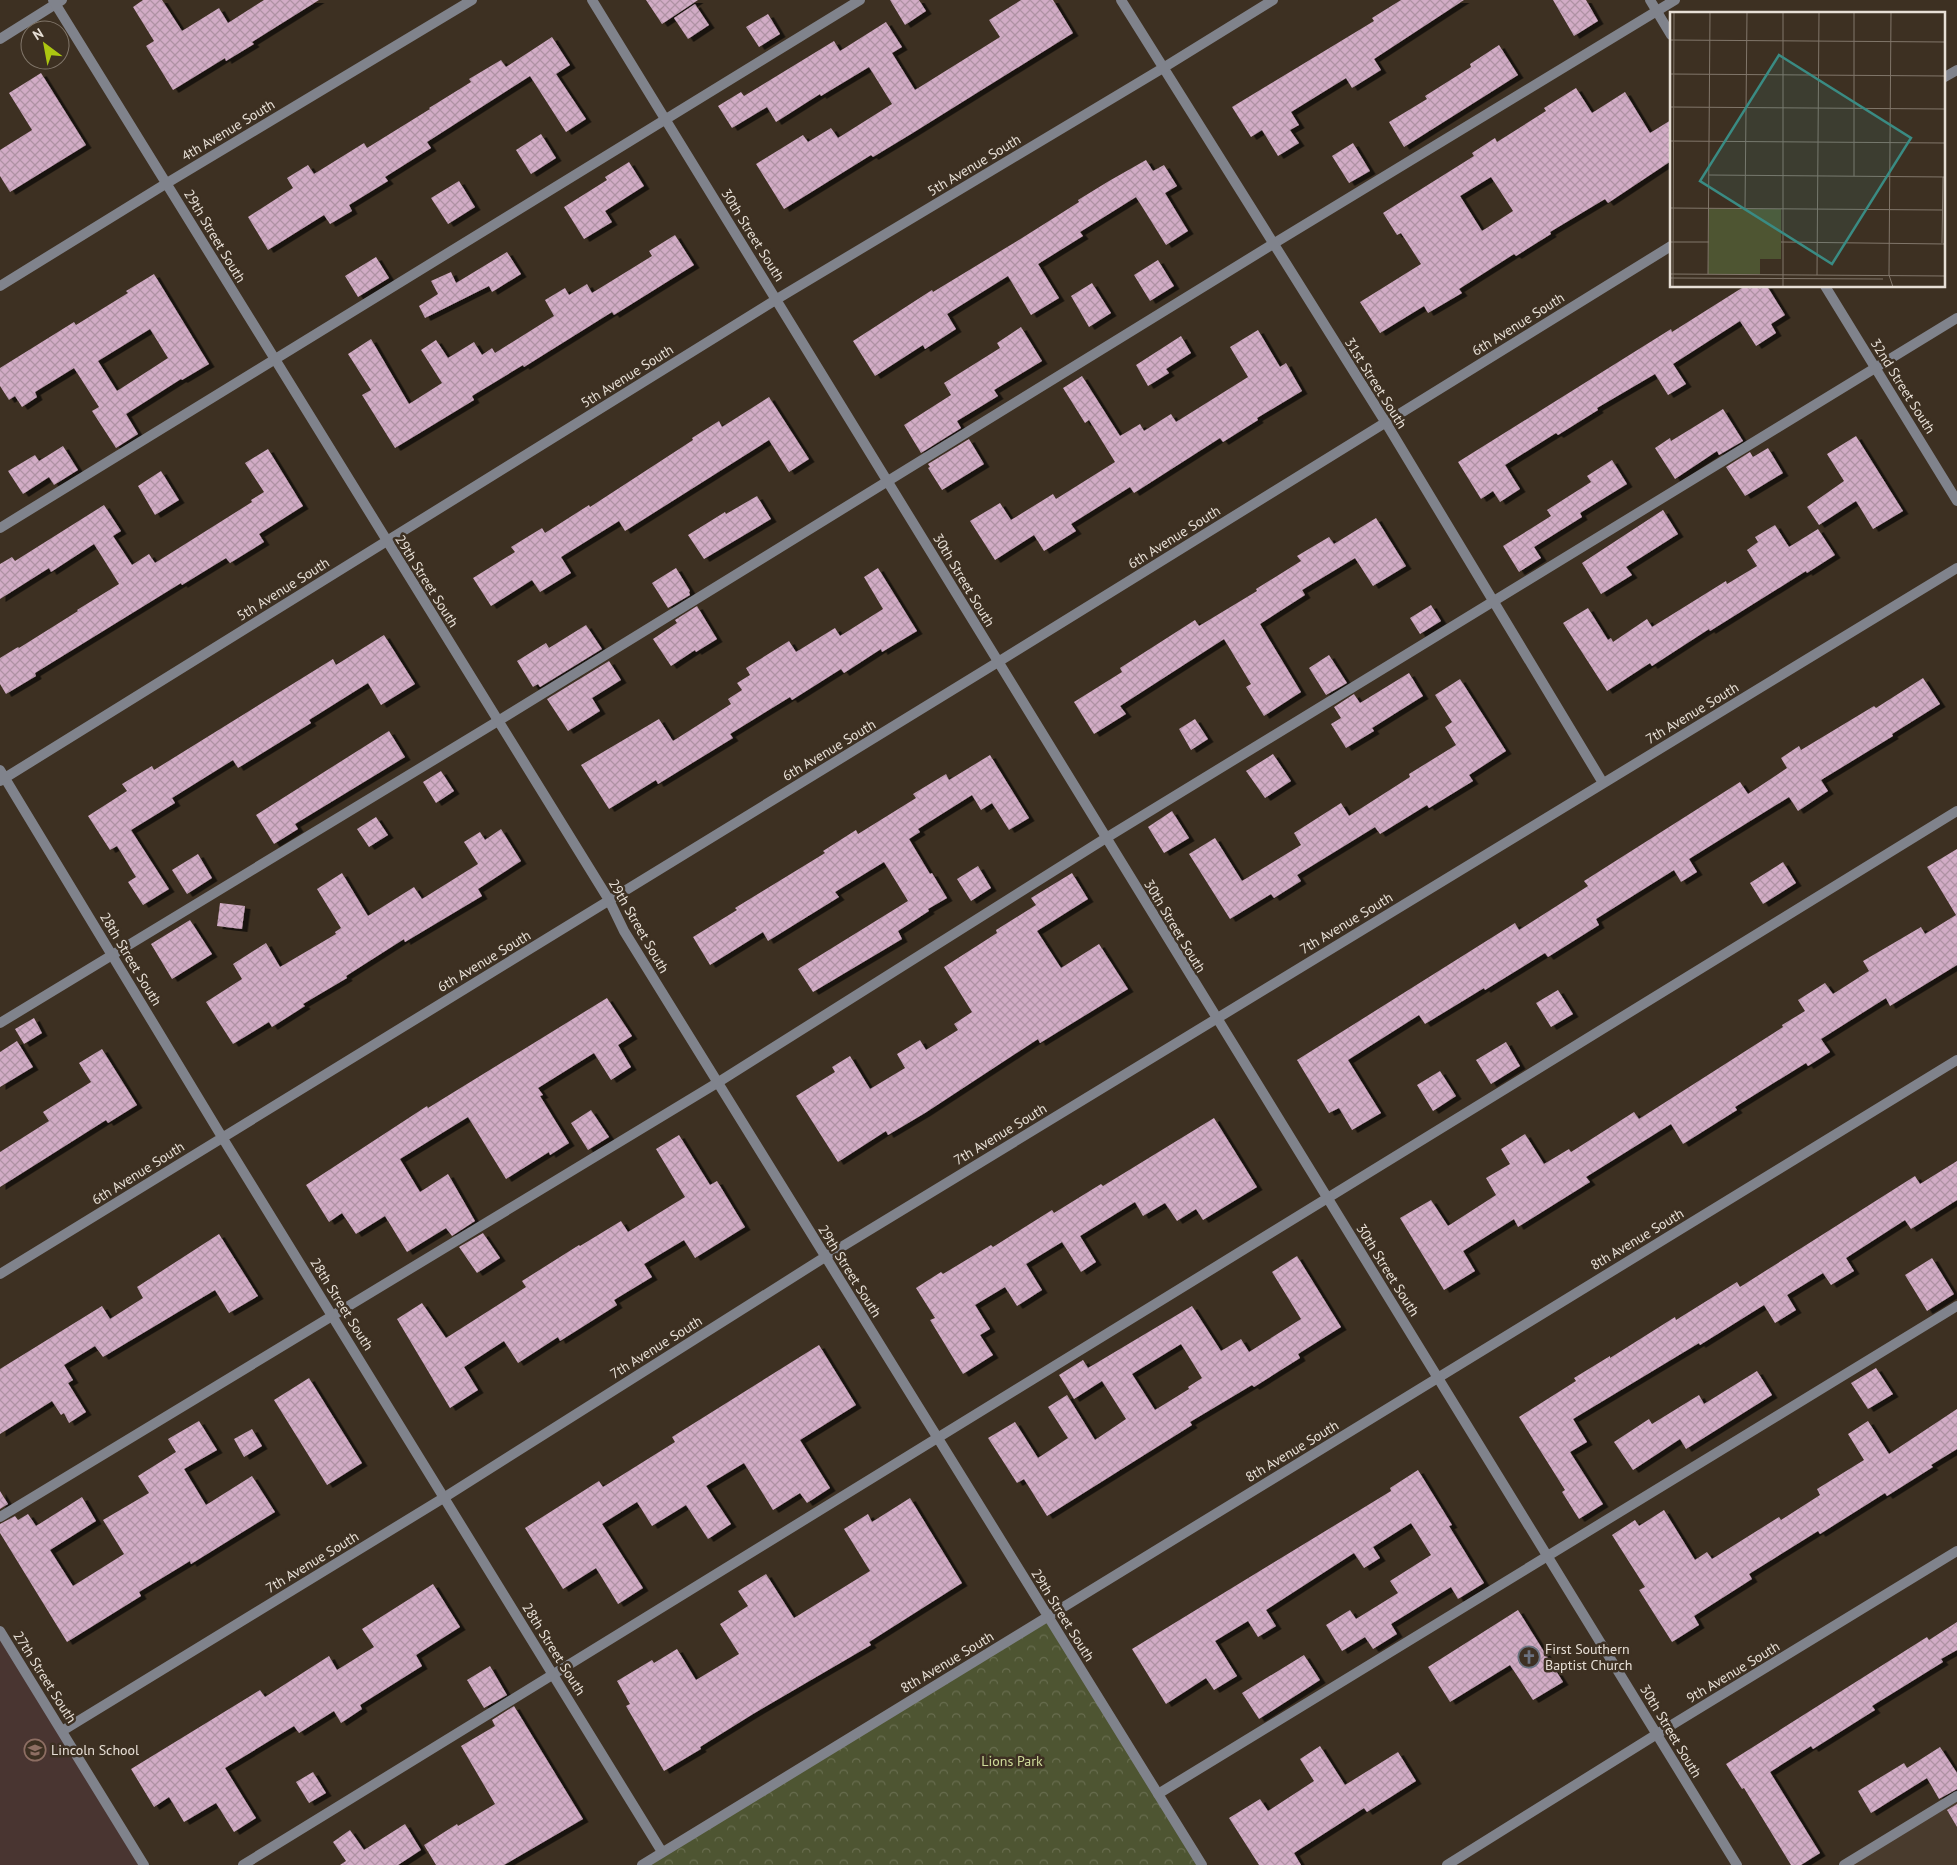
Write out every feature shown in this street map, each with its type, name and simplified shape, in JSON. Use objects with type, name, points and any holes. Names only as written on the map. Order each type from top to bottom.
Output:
[{"type":"street","name":"4th Avenue South","points":[[0,286],[167,183],[472,0]]},
{"type":"street","name":"30th Street South","points":[[592,0],[1737,1865]]},
{"type":"street","points":[[0,528],[860,0]]},
{"type":"street","name":"31st Street South","points":[[1121,0],[1386,423],[1603,783]]},
{"type":"street","name":"5th Avenue South","points":[[2,776],[777,299],[1273,0]]},
{"type":"street","points":[[1650,0],[1670,32]]},
{"type":"street","points":[[0,1023],[498,721],[1273,244],[1674,0]]},
{"type":"street","name":"29th Street South","points":[[57,1],[274,359],[609,900],[624,931],[1202,1865]]},
{"type":"street","points":[[0,39],[57,1]]},
{"type":"street","points":[[1944,77],[1957,70]]},
{"type":"street","name":"6th Avenue South","points":[[0,1274],[998,662],[1670,247]]},
{"type":"street","name":"32nd Street South","points":[[1826,288],[1957,501]]},
{"type":"street","points":[[0,1517],[333,1317],[717,1082],[1106,838],[1957,318]]},
{"type":"street","name":"7th Avenue South","points":[[62,1731],[445,1497],[825,1257],[1957,568]]},
{"type":"street","name":"28th Street South","points":[[2,776],[662,1852]]},
{"type":"street","points":[[243,1865],[1957,811]]},
{"type":"street","name":"8th Avenue South","points":[[642,1865],[1957,1060]]},
{"type":"street","points":[[1158,1794],[1957,1306]]},
{"type":"street","name":"9th Avenue South","points":[[1447,1865],[1957,1551]]},
{"type":"street","name":"27th Street South","points":[[0,1631],[144,1865]]},
{"type":"street","points":[[1844,1865],[1957,1796]]},
{"type":"shaded area","name":"Lincoln School","points":[[0,1635],[140,1865],[0,1865]]},
{"type":"shaded area","points":[[1957,1796],[1957,1865],[1844,1865]]},
{"type":"green space","name":"Lions Park","points":[[1048,1616],[1201,1865],[645,1865]]},
{"type":"building","points":[[143,0],[162,0],[182,31],[219,8],[228,23],[264,0],[319,0],[252,42],[254,44],[226,61],[225,58],[173,90],[146,46],[154,41],[133,7]]},
{"type":"building","points":[[646,0],[698,0],[662,24]]},
{"type":"building","points":[[890,0],[919,0],[926,11],[905,25]]},
{"type":"building","points":[[1021,0],[1053,0],[1073,33],[911,134],[873,157],[871,155],[784,209],[756,164],[803,135],[808,142],[831,128],[838,138],[892,104],[869,67],[821,96],[820,94],[776,122],[767,107],[732,128],[718,106],[741,92],[744,96],[834,41],[840,51],[886,22],[902,47],[892,53],[915,90],[1000,37],[989,20]]},
{"type":"building","points":[[1401,0],[1464,0],[1374,59],[1381,70],[1352,88],[1346,78],[1291,112],[1299,125],[1290,130],[1299,143],[1278,156],[1262,130],[1251,137],[1232,107],[1374,21],[1372,18]]},
{"type":"building","points":[[1553,0],[1586,0],[1598,21],[1574,36]]},
{"type":"building","points":[[695,4],[709,25],[688,39],[674,18]]},
{"type":"building","points":[[768,14],[780,34],[759,47],[746,27]]},
{"type":"building","points":[[552,37],[570,65],[556,74],[586,119],[566,132],[530,76],[427,142],[431,148],[385,177],[388,181],[349,205],[352,211],[330,224],[324,215],[268,250],[248,217],[293,188],[287,178],[308,165],[314,174],[364,143],[367,148],[471,82],[469,79],[501,60],[506,67]]},
{"type":"building","points":[[1499,45],[1518,75],[1404,147],[1389,122],[1427,99],[1425,96],[1471,67],[1470,64]]},
{"type":"building","points":[[41,73],[86,145],[10,192],[0,176],[0,150],[32,130],[9,93]]},
{"type":"building","points":[[1576,88],[1592,113],[1625,92],[1650,133],[1670,121],[1670,162],[1608,203],[1605,199],[1550,232],[1551,234],[1516,256],[1514,254],[1459,289],[1462,293],[1428,313],[1424,306],[1380,333],[1360,302],[1421,264],[1401,233],[1397,235],[1383,213],[1474,156],[1472,153],[1495,138],[1497,142],[1546,111],[1544,108]],"holes":[[[1491,177],[1513,211],[1482,231],[1460,196]]]},
{"type":"building","points":[[541,134],[556,158],[531,174],[516,150]]},
{"type":"building","points":[[1353,143],[1370,171],[1349,183],[1332,156]]},
{"type":"building","points":[[1146,160],[1153,171],[1164,165],[1177,186],[1165,193],[1188,231],[1166,245],[1136,197],[1080,232],[1083,236],[1038,264],[1059,298],[1031,315],[1008,276],[947,314],[956,329],[925,349],[923,345],[875,376],[853,341],[932,290],[933,292],[1022,238],[1079,202],[1078,200]]},
{"type":"building","points":[[629,162],[644,186],[605,211],[612,222],[584,239],[564,207],[607,180],[605,177]]},
{"type":"building","points":[[459,181],[475,207],[448,224],[431,198]]},
{"type":"building","points":[[675,235],[694,265],[614,315],[612,312],[524,367],[523,365],[472,396],[474,400],[395,448],[362,395],[371,390],[348,354],[371,339],[409,404],[442,383],[421,350],[436,340],[448,358],[474,342],[482,355],[492,348],[495,353],[554,316],[545,300],[565,288],[569,295],[587,284],[592,293],[652,256],[649,251]]},
{"type":"building","points":[[507,252],[521,274],[492,292],[489,286],[425,318],[419,306],[438,294],[431,281],[451,272],[456,283]]},
{"type":"building","points":[[376,257],[389,278],[358,297],[345,276]]},
{"type":"building","points":[[1158,260],[1174,286],[1150,301],[1134,275]]},
{"type":"building","points":[[154,274],[209,364],[181,379],[126,414],[138,434],[116,448],[92,411],[99,407],[74,368],[35,392],[37,397],[22,407],[15,396],[9,400],[0,386],[0,368],[74,322],[76,325],[128,293],[126,291]],"holes":[[[150,329],[168,358],[117,391],[98,361]]]},
{"type":"building","points":[[1092,283],[1111,313],[1089,327],[1071,296]]},
{"type":"building","points":[[1742,288],[1768,288],[1785,315],[1771,324],[1776,333],[1756,346],[1740,321],[1673,364],[1686,384],[1668,395],[1655,374],[1597,408],[1598,410],[1558,435],[1556,433],[1505,465],[1520,489],[1500,502],[1493,491],[1481,499],[1458,462],[1671,329],[1672,332]]},
{"type":"building","points":[[1021,327],[1042,361],[994,390],[998,396],[957,421],[961,428],[921,453],[904,425],[951,395],[944,383],[1000,348],[997,343]]},
{"type":"building","points":[[1258,330],[1280,367],[1286,363],[1302,391],[1257,418],[1258,420],[1223,442],[1220,438],[1134,493],[1130,487],[1071,524],[1076,531],[1044,551],[1034,535],[995,560],[970,521],[1000,503],[1011,520],[1053,494],[1056,499],[1115,462],[1089,420],[1085,423],[1063,388],[1082,376],[1120,436],[1140,424],[1144,431],[1171,414],[1176,422],[1248,377],[1230,347]]},
{"type":"building","points":[[1181,336],[1191,353],[1166,369],[1169,373],[1148,386],[1136,365]]},
{"type":"building","points":[[769,397],[809,459],[789,472],[769,440],[625,531],[619,521],[561,557],[571,573],[540,592],[532,580],[491,606],[473,578],[515,552],[511,547],[542,528],[545,533],[589,505],[590,507],[719,421],[722,427]]},
{"type":"building","points":[[1723,409],[1743,441],[1719,455],[1717,451],[1675,479],[1655,448],[1670,438],[1671,441]]},
{"type":"building","points":[[1856,436],[1903,511],[1873,529],[1856,501],[1819,525],[1807,507],[1844,481],[1827,454]]},
{"type":"building","points":[[969,439],[984,464],[942,490],[928,468],[930,467],[928,464]]},
{"type":"building","points":[[63,446],[78,470],[54,485],[49,477],[23,494],[8,471],[35,455],[39,461]]},
{"type":"building","points":[[1768,448],[1783,473],[1745,496],[1726,467],[1750,452],[1753,457]]},
{"type":"building","points":[[268,449],[303,506],[259,534],[264,542],[230,563],[226,558],[182,585],[181,583],[35,673],[36,676],[6,694],[0,684],[0,658],[19,648],[119,584],[94,544],[51,572],[49,568],[0,599],[0,564],[12,557],[15,561],[104,505],[121,531],[113,536],[132,565],[149,554],[155,563],[252,502],[251,500],[264,492],[245,463]]},
{"type":"building","points":[[1612,460],[1627,484],[1580,513],[1582,517],[1534,547],[1541,558],[1519,572],[1503,546],[1551,516],[1547,510],[1591,482],[1587,476]]},
{"type":"building","points":[[161,471],[179,500],[155,515],[138,486]]},
{"type":"building","points":[[757,496],[771,519],[704,559],[688,535],[725,512],[726,514]]},
{"type":"building","points":[[1663,510],[1678,534],[1626,567],[1632,575],[1601,594],[1582,563]]},
{"type":"building","points":[[1376,518],[1406,566],[1373,586],[1355,558],[1302,590],[1305,595],[1260,624],[1301,692],[1264,716],[1246,687],[1251,684],[1224,639],[1120,706],[1126,714],[1094,734],[1074,702],[1122,672],[1120,668],[1195,620],[1199,626],[1257,591],[1256,589],[1301,561],[1297,556],[1329,537],[1334,544]]},
{"type":"building","points":[[1775,525],[1789,547],[1818,529],[1835,555],[1710,631],[1709,629],[1652,666],[1650,663],[1607,691],[1563,623],[1588,608],[1608,640],[1611,638],[1613,642],[1647,619],[1652,627],[1726,581],[1727,584],[1757,566],[1747,550],[1758,542],[1755,537]]},
{"type":"building","points":[[676,568],[690,591],[690,595],[668,608],[652,583]]},
{"type":"building","points":[[878,568],[917,631],[882,652],[881,649],[844,673],[841,669],[792,700],[790,697],[730,734],[733,738],[658,784],[656,780],[609,809],[581,765],[659,719],[673,741],[731,704],[728,699],[742,690],[737,683],[750,675],[746,668],[789,641],[796,652],[835,628],[840,636],[883,609],[864,577]]},
{"type":"building","points":[[1431,605],[1441,621],[1420,634],[1410,618]]},
{"type":"building","points":[[697,606],[717,639],[696,652],[695,650],[671,666],[653,639],[677,623],[675,620]]},
{"type":"building","points":[[586,625],[602,649],[540,687],[538,684],[533,687],[517,661],[546,643],[549,648]]},
{"type":"building","points":[[384,635],[415,684],[381,705],[368,683],[309,720],[311,723],[238,768],[233,760],[172,798],[175,803],[131,830],[169,889],[143,905],[128,882],[136,877],[117,846],[110,850],[88,816],[127,791],[122,784],[152,766],[154,770],[333,659],[336,665]]},
{"type":"building","points":[[1329,655],[1347,683],[1326,695],[1309,668]]},
{"type":"building","points":[[609,661],[621,680],[592,698],[600,711],[568,731],[547,699]]},
{"type":"building","points":[[1409,673],[1423,696],[1372,728],[1374,731],[1346,748],[1331,724],[1341,718],[1334,707],[1354,694],[1360,703]]},
{"type":"building","points":[[1923,678],[1940,704],[1892,734],[1893,736],[1821,780],[1828,791],[1798,811],[1789,797],[1689,859],[1697,872],[1681,882],[1674,870],[1596,919],[1599,925],[1548,957],[1545,953],[1425,1024],[1419,1015],[1348,1060],[1381,1113],[1352,1130],[1339,1108],[1329,1113],[1297,1060],[1515,923],[1519,930],[1588,886],[1584,881],[1740,782],[1748,794],[1787,768],[1781,758],[1799,746],[1801,750],[1874,706],[1876,708]]},
{"type":"building","points":[[1460,679],[1506,751],[1469,775],[1473,781],[1429,808],[1427,805],[1380,834],[1375,827],[1297,875],[1301,881],[1274,898],[1271,894],[1230,919],[1189,854],[1215,838],[1242,881],[1301,845],[1294,833],[1341,803],[1349,816],[1410,777],[1409,774],[1456,745],[1445,727],[1452,722],[1435,695]]},
{"type":"building","points":[[1195,719],[1208,739],[1191,750],[1179,729]]},
{"type":"building","points":[[389,731],[405,757],[295,824],[298,829],[274,844],[256,815]]},
{"type":"building","points":[[1273,754],[1291,781],[1265,798],[1246,771]]},
{"type":"building","points":[[990,755],[1029,818],[1009,830],[992,803],[981,810],[972,795],[918,829],[920,832],[909,839],[947,898],[898,931],[902,939],[813,992],[798,969],[908,901],[884,862],[835,892],[839,897],[768,941],[763,932],[710,965],[693,937],[737,910],[735,908],[825,853],[823,851],[856,830],[858,834],[916,798],[913,794],[946,774],[949,780]]},
{"type":"building","points":[[441,771],[454,791],[436,803],[423,782]]},
{"type":"building","points":[[1172,811],[1189,838],[1164,853],[1148,827]]},
{"type":"building","points":[[376,817],[388,835],[369,847],[357,829]]},
{"type":"building","points":[[501,829],[521,861],[478,889],[482,896],[405,942],[404,939],[346,976],[347,978],[303,1004],[305,1006],[272,1027],[269,1022],[233,1044],[206,1002],[242,979],[233,964],[266,943],[280,967],[336,934],[335,932],[341,928],[317,889],[342,873],[368,916],[414,887],[422,899],[478,864],[464,842],[480,832],[485,840]]},
{"type":"building","points":[[1957,849],[1957,965],[1890,1006],[1886,998],[1821,1039],[1830,1052],[1808,1066],[1806,1063],[1735,1107],[1737,1110],[1683,1144],[1671,1124],[1586,1177],[1590,1182],[1518,1227],[1514,1219],[1463,1251],[1475,1271],[1444,1290],[1400,1218],[1431,1200],[1448,1226],[1496,1195],[1486,1178],[1510,1164],[1501,1149],[1525,1134],[1544,1164],[1569,1149],[1571,1152],[1634,1112],[1639,1119],[1805,1011],[1798,1000],[1825,983],[1833,994],[1869,971],[1863,961],[1921,927],[1925,934],[1956,915],[1927,867]]},
{"type":"building","points":[[198,854],[212,878],[187,894],[172,870]]},
{"type":"building","points":[[1783,862],[1796,883],[1763,904],[1750,883]]},
{"type":"building","points":[[978,866],[991,888],[971,901],[957,879]]},
{"type":"building","points":[[1072,873],[1088,899],[1037,931],[1061,968],[1099,944],[1128,989],[1040,1043],[1038,1039],[925,1113],[888,1135],[886,1131],[838,1162],[796,1096],[835,1072],[832,1067],[850,1056],[870,1089],[905,1068],[897,1054],[920,1040],[926,1050],[958,1030],[954,1024],[972,1012],[944,967],[997,933],[996,930],[1036,905],[1031,898]]},
{"type":"building","points":[[220,903],[245,906],[242,929],[217,926]]},
{"type":"building","points":[[190,920],[212,954],[172,979],[151,944]]},
{"type":"building","points":[[1558,990],[1573,1014],[1551,1027],[1536,1003]]},
{"type":"building","points":[[607,998],[632,1036],[618,1045],[631,1067],[611,1080],[594,1053],[538,1088],[543,1095],[540,1096],[569,1143],[550,1155],[549,1152],[506,1179],[468,1117],[400,1159],[420,1192],[448,1174],[475,1221],[452,1236],[446,1228],[407,1252],[385,1216],[356,1234],[342,1213],[329,1222],[306,1185],[427,1106],[428,1108]]},
{"type":"building","points":[[34,1018],[42,1033],[24,1044],[15,1029]]},
{"type":"building","points":[[17,1041],[33,1067],[0,1087],[0,1052]]},
{"type":"building","points":[[1506,1042],[1520,1066],[1491,1084],[1476,1060]]},
{"type":"building","points":[[102,1049],[137,1105],[108,1123],[106,1120],[0,1187],[0,1152],[49,1121],[43,1112],[91,1082],[79,1063]]},
{"type":"building","points":[[1440,1071],[1456,1096],[1433,1111],[1417,1085]]},
{"type":"building","points":[[591,1110],[609,1137],[588,1150],[571,1123]]},
{"type":"building","points":[[1214,1118],[1257,1187],[1203,1220],[1196,1209],[1177,1221],[1165,1203],[1143,1216],[1135,1202],[1080,1236],[1096,1262],[1081,1272],[1062,1242],[1026,1264],[1042,1290],[1017,1306],[1005,1287],[975,1305],[990,1329],[980,1335],[993,1355],[963,1374],[930,1320],[935,1318],[916,1288],[991,1245],[993,1247],[1052,1210],[1054,1213],[1101,1184],[1103,1186]]},
{"type":"building","points":[[679,1135],[710,1185],[717,1181],[745,1227],[695,1258],[684,1240],[644,1264],[652,1277],[614,1300],[617,1305],[560,1341],[558,1337],[518,1363],[504,1341],[464,1367],[478,1390],[450,1408],[397,1319],[422,1303],[446,1338],[526,1287],[522,1281],[579,1245],[621,1221],[628,1232],[685,1197],[656,1149]]},
{"type":"building","points":[[1957,1161],[1957,1200],[1911,1229],[1905,1220],[1846,1258],[1854,1271],[1831,1285],[1823,1273],[1787,1295],[1796,1310],[1775,1323],[1764,1305],[1700,1345],[1699,1343],[1573,1419],[1587,1442],[1570,1452],[1603,1504],[1579,1519],[1562,1492],[1565,1490],[1519,1417],[1576,1381],[1574,1378],[1610,1356],[1610,1358],[1675,1317],[1676,1320],[1737,1282],[1740,1287],[1915,1176],[1920,1184]]},
{"type":"building","points":[[483,1233],[500,1258],[477,1273],[459,1247]]},
{"type":"building","points":[[219,1234],[258,1296],[229,1313],[215,1290],[103,1357],[95,1346],[64,1365],[73,1380],[68,1383],[86,1412],[69,1423],[64,1413],[61,1415],[52,1401],[0,1434],[0,1369],[102,1306],[110,1319],[143,1298],[137,1287]]},
{"type":"building","points":[[1297,1256],[1341,1327],[1298,1354],[1300,1358],[1254,1387],[1252,1385],[1190,1422],[1192,1425],[1047,1516],[1024,1479],[1017,1483],[988,1438],[1015,1422],[1038,1458],[1068,1438],[1048,1407],[1067,1395],[1095,1440],[1126,1419],[1102,1381],[1074,1399],[1059,1375],[1083,1360],[1088,1368],[1192,1306],[1221,1351],[1241,1339],[1249,1352],[1301,1319],[1272,1272]],"holes":[[[1181,1344],[1202,1378],[1188,1387],[1189,1389],[1155,1410],[1132,1374]]]},
{"type":"building","points":[[1932,1258],[1954,1294],[1927,1311],[1905,1275]]},
{"type":"building","points":[[819,1345],[856,1405],[800,1440],[830,1488],[807,1503],[800,1493],[773,1510],[744,1463],[706,1486],[731,1524],[708,1539],[686,1505],[652,1526],[637,1502],[602,1524],[643,1588],[618,1604],[596,1568],[563,1589],[525,1528],[599,1481],[603,1487],[675,1442],[672,1437]]},
{"type":"building","points":[[1876,1368],[1893,1394],[1868,1409],[1851,1383]]},
{"type":"building","points":[[1757,1371],[1772,1395],[1686,1449],[1680,1439],[1633,1470],[1614,1442],[1649,1419],[1652,1424],[1699,1395],[1704,1404]]},
{"type":"building","points":[[309,1378],[362,1463],[327,1485],[274,1400]]},
{"type":"building","points":[[1957,1409],[1957,1449],[1931,1465],[1933,1467],[1887,1496],[1885,1493],[1820,1534],[1818,1531],[1749,1574],[1752,1579],[1694,1616],[1699,1625],[1672,1642],[1639,1590],[1645,1587],[1612,1535],[1635,1520],[1639,1526],[1664,1510],[1695,1560],[1707,1552],[1712,1559],[1779,1517],[1781,1520],[1820,1495],[1817,1489],[1864,1460],[1848,1434],[1868,1421],[1889,1454]]},
{"type":"building","points":[[199,1421],[217,1450],[184,1469],[206,1505],[252,1476],[275,1512],[191,1564],[190,1561],[139,1592],[141,1596],[67,1642],[0,1533],[0,1524],[15,1516],[18,1520],[28,1514],[36,1526],[82,1497],[96,1521],[50,1550],[73,1586],[124,1554],[103,1520],[149,1493],[138,1476],[176,1452],[168,1439]]},
{"type":"building","points":[[252,1429],[262,1446],[244,1457],[234,1439]]},
{"type":"building","points":[[1418,1470],[1452,1525],[1449,1526],[1484,1583],[1458,1599],[1451,1587],[1391,1624],[1397,1634],[1373,1649],[1365,1637],[1342,1651],[1326,1625],[1350,1610],[1356,1619],[1398,1593],[1390,1581],[1431,1555],[1411,1523],[1373,1547],[1380,1558],[1364,1568],[1354,1553],[1266,1610],[1276,1626],[1258,1637],[1248,1621],[1215,1641],[1237,1676],[1214,1690],[1206,1678],[1166,1704],[1132,1649],[1391,1491],[1390,1488]]},
{"type":"building","points":[[0,1491],[8,1504],[0,1509]]},
{"type":"building","points":[[910,1498],[962,1583],[869,1642],[871,1645],[753,1714],[664,1771],[626,1706],[630,1704],[617,1681],[652,1660],[654,1663],[677,1649],[696,1680],[739,1654],[720,1624],[748,1606],[738,1591],[766,1574],[794,1618],[870,1571],[844,1529],[868,1514],[872,1522]]},
{"type":"building","points":[[433,1584],[460,1627],[416,1655],[422,1666],[360,1705],[362,1709],[341,1723],[334,1711],[299,1733],[294,1726],[225,1768],[256,1818],[234,1832],[216,1803],[184,1822],[169,1797],[154,1807],[131,1769],[260,1690],[265,1697],[329,1656],[337,1670],[374,1647],[362,1629]]},
{"type":"building","points":[[1518,1610],[1563,1682],[1533,1700],[1510,1665],[1450,1702],[1428,1667]]},
{"type":"building","points":[[1957,1622],[1957,1650],[1941,1659],[1943,1662],[1872,1706],[1875,1710],[1813,1749],[1811,1746],[1770,1772],[1820,1853],[1801,1865],[1791,1865],[1744,1788],[1742,1789],[1726,1764],[1927,1637],[1929,1640]]},
{"type":"building","points":[[1304,1655],[1320,1680],[1259,1719],[1242,1693]]},
{"type":"building","points":[[490,1666],[507,1695],[484,1708],[467,1680]]},
{"type":"building","points":[[514,1706],[583,1819],[504,1865],[436,1865],[424,1845],[457,1824],[458,1826],[495,1804],[461,1746],[495,1726],[492,1720]]},
{"type":"building","points":[[1320,1746],[1345,1785],[1398,1752],[1416,1781],[1367,1812],[1364,1808],[1294,1853],[1301,1865],[1259,1865],[1229,1818],[1260,1799],[1268,1811],[1314,1781],[1300,1759]]},
{"type":"building","points":[[1940,1747],[1957,1773],[1957,1789],[1939,1799],[1927,1778],[1871,1813],[1858,1791],[1904,1763],[1907,1768]]},
{"type":"building","points":[[313,1772],[326,1793],[309,1803],[296,1782]]},
{"type":"building","points":[[1957,1804],[1957,1827],[1947,1810]]},
{"type":"building","points":[[405,1824],[421,1850],[398,1865],[340,1865],[346,1861],[333,1842],[350,1830],[364,1850]]},
{"type":"place","name":"First Southern Baptist Church","points":[[1529,1657]]},
{"type":"place","name":"Lincoln School","points":[[35,1750]]}]
